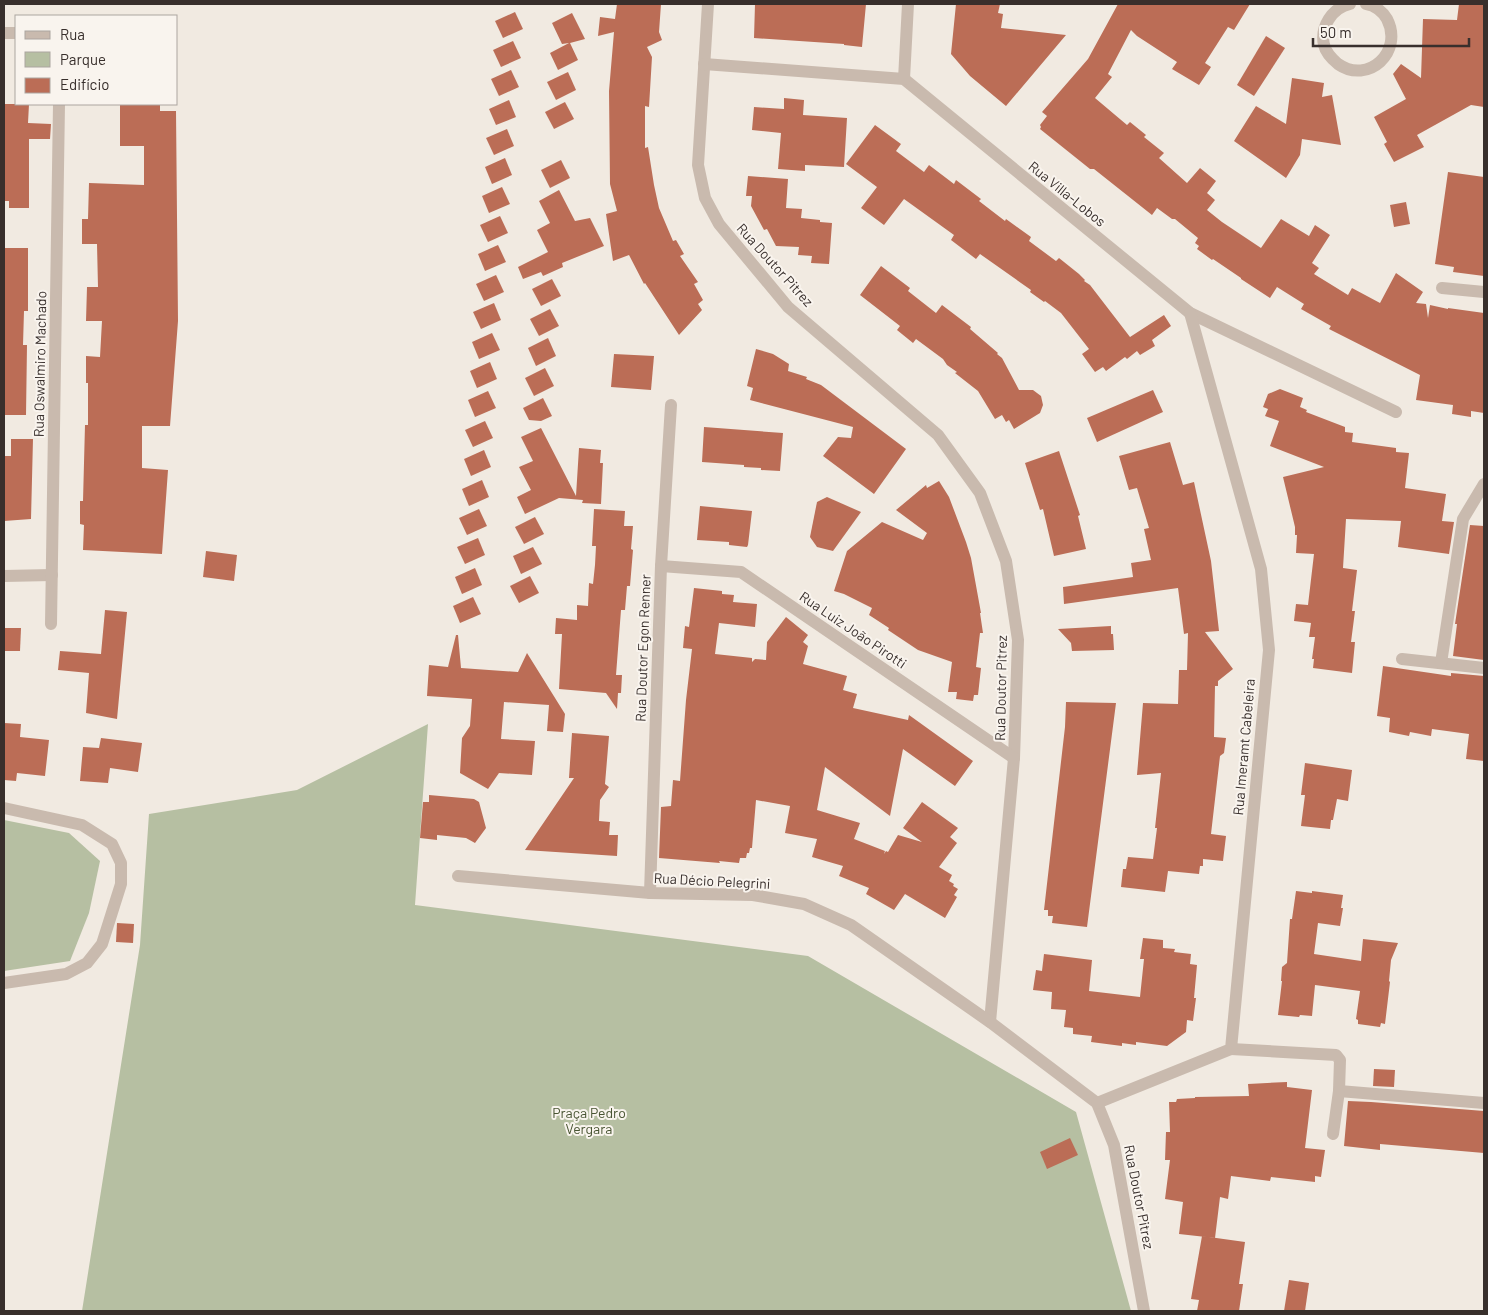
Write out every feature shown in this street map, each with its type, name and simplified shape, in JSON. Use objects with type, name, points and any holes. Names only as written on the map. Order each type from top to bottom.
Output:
[{"type":"street","name":"Rua Doutor Pitrez","points":[[708,4],[698,165],[705,198],[719,224],[788,307],[938,435],[980,493],[1006,561],[1018,640],[1014,758],[990,1022]]},
{"type":"street","points":[[704,64],[904,79],[908,4]]},
{"type":"street","points":[[1344,4],[1330,16],[1324,30],[1324,45],[1332,59],[1344,68],[1359,71],[1374,67],[1386,57],[1392,43],[1391,27],[1384,14],[1372,5],[1366,4]]},
{"type":"street","name":"Rua Villa-Lobos","points":[[904,79],[1190,313],[1396,412]]},
{"type":"street","name":"Rua Oswalmiro Machado","points":[[52,624],[59,105]]},
{"type":"street","points":[[1442,288],[1484,292]]},
{"type":"street","name":"Rua Imeramt Cabeleira","points":[[1190,313],[1261,569],[1269,650],[1231,1049]]},
{"type":"street","name":"Rua Doutor Egon Renner","points":[[650,893],[661,566],[671,405]]},
{"type":"street","points":[[1441,663],[1463,519],[1484,484]]},
{"type":"street","name":"Rua Luiz João Pirotti","points":[[661,566],[739,572],[744,574],[1014,758]]},
{"type":"street","points":[[4,576],[52,575]]},
{"type":"street","points":[[1402,659],[1484,668]]},
{"type":"street","points":[[4,808],[82,825],[112,844],[121,863],[121,877],[102,944],[87,963],[66,974],[4,983]]},
{"type":"street","name":"Rua Décio Pelegrini","points":[[458,876],[650,893],[752,895],[804,904],[851,925],[990,1022]]},
{"type":"street","points":[[990,1022],[1097,1103],[1231,1049],[1332,1054],[1338,1057],[1340,1064],[1339,1091],[1333,1134]]},
{"type":"street","points":[[1339,1091],[1484,1103]]},
{"type":"street","name":"Rua Doutor Pitrez","points":[[1097,1103],[1114,1145],[1144,1311]]},
{"type":"green space","name":"Praça Pedro Vergara","points":[[428,724],[415,905],[808,956],[1076,1112],[1131,1311],[82,1311],[140,945],[149,814],[297,790]]},
{"type":"green space","points":[[4,820],[69,833],[100,861],[89,913],[70,961],[4,971]]},
{"type":"building","points":[[617,4],[661,4],[659,32],[662,40],[647,47],[652,57],[649,107],[645,106],[645,148],[648,147],[659,208],[673,241],[676,240],[684,254],[680,256],[698,282],[694,284],[703,300],[698,304],[702,310],[679,335],[644,284],[629,255],[613,261],[606,214],[617,211],[610,184],[609,91],[614,32],[598,36],[600,17],[615,19]]},
{"type":"building","points":[[755,4],[866,4],[862,47],[754,38]]},
{"type":"building","points":[[956,4],[1000,4],[998,13],[1003,14],[1001,28],[1066,35],[1006,106],[970,76],[951,54]]},
{"type":"building","points":[[1118,4],[1250,4],[1234,30],[1228,27],[1205,63],[1211,67],[1199,85],[1172,69],[1177,62],[1131,30],[1108,74],[1112,77],[1095,98],[1127,125],[1130,122],[1146,135],[1144,137],[1164,153],[1159,158],[1187,183],[1200,168],[1216,181],[1207,193],[1215,200],[1207,210],[1261,248],[1281,219],[1309,236],[1315,225],[1330,235],[1312,263],[1319,268],[1314,274],[1348,295],[1352,288],[1380,303],[1396,273],[1423,292],[1416,303],[1426,304],[1428,318],[1430,305],[1484,313],[1484,413],[1471,411],[1471,417],[1452,414],[1453,405],[1416,400],[1420,375],[1329,329],[1331,326],[1301,309],[1304,304],[1277,287],[1270,298],[1197,249],[1199,246],[1195,243],[1198,238],[1175,219],[1172,219],[1157,208],[1152,215],[1040,129],[1040,125],[1047,116],[1042,112],[1088,59]]},
{"type":"building","points":[[1459,4],[1484,4],[1484,107],[1471,105],[1417,135],[1424,147],[1394,162],[1384,144],[1387,142],[1374,117],[1406,99],[1393,74],[1401,64],[1421,78],[1423,19],[1457,20]]},
{"type":"building","points":[[515,12],[523,29],[503,38],[495,21]]},
{"type":"building","points":[[572,13],[585,39],[570,43],[578,60],[558,70],[550,53],[569,43],[562,44],[552,23]]},
{"type":"building","points":[[1266,36],[1285,48],[1254,96],[1237,85]]},
{"type":"building","points":[[513,41],[521,58],[501,67],[493,50]]},
{"type":"building","points":[[511,70],[519,87],[499,96],[491,79]]},
{"type":"building","points":[[568,72],[576,90],[556,100],[547,82]]},
{"type":"building","points":[[1292,78],[1324,83],[1322,97],[1332,95],[1341,145],[1302,139],[1300,155],[1286,178],[1234,141],[1256,106],[1286,124]]},
{"type":"building","points":[[784,98],[804,100],[803,115],[847,118],[844,167],[805,165],[805,171],[778,169],[781,133],[752,130],[754,107],[784,109]]},
{"type":"building","points":[[509,100],[516,117],[496,125],[489,109]]},
{"type":"building","points":[[565,102],[574,119],[554,129],[545,112]]},
{"type":"building","points":[[4,104],[29,105],[28,123],[51,124],[50,139],[29,139],[29,208],[9,208],[9,201],[4,201]]},
{"type":"building","points":[[120,105],[160,105],[160,111],[176,111],[178,321],[170,426],[142,426],[142,468],[168,470],[162,554],[83,550],[84,525],[80,524],[80,501],[83,501],[85,425],[88,425],[86,356],[100,357],[102,321],[86,321],[87,287],[98,287],[97,244],[82,244],[82,219],[88,219],[89,183],[144,185],[144,146],[120,146]]},
{"type":"building","points":[[875,125],[901,144],[896,151],[924,172],[929,165],[954,184],[956,180],[1005,221],[1006,219],[1031,237],[1029,241],[1056,261],[1059,258],[1079,274],[1090,285],[1130,337],[1164,315],[1171,326],[1152,340],[1155,346],[1140,355],[1137,351],[1127,359],[1125,357],[1106,371],[1103,367],[1095,372],[1082,354],[1089,349],[1061,313],[980,254],[976,259],[951,240],[954,235],[904,199],[884,225],[861,208],[877,187],[846,164]]},
{"type":"building","points":[[507,129],[514,146],[494,155],[486,138]]},
{"type":"building","points":[[505,158],[512,175],[492,184],[485,167]]},
{"type":"building","points":[[561,160],[570,178],[550,188],[541,170]]},
{"type":"building","points":[[1448,172],[1484,177],[1484,276],[1453,272],[1454,267],[1435,264]]},
{"type":"building","points":[[748,176],[788,179],[786,208],[802,209],[801,218],[832,223],[829,264],[811,263],[812,256],[798,255],[799,247],[776,246],[767,229],[764,230],[751,206],[752,196],[746,196]]},
{"type":"building","points":[[502,187],[510,204],[489,213],[482,196]]},
{"type":"building","points":[[559,190],[575,221],[590,218],[604,246],[562,263],[563,267],[543,276],[541,272],[523,279],[518,267],[548,252],[537,230],[550,223],[539,201]]},
{"type":"building","points":[[1406,202],[1410,224],[1394,227],[1390,205]]},
{"type":"building","points":[[500,216],[508,233],[488,242],[480,225]]},
{"type":"building","points":[[498,245],[506,262],[485,271],[478,254]]},
{"type":"building","points":[[4,248],[28,248],[28,311],[24,311],[23,345],[27,345],[26,415],[4,415]]},
{"type":"building","points":[[881,266],[910,288],[908,291],[936,313],[942,305],[971,327],[970,329],[1002,358],[1019,390],[1033,390],[1041,396],[1043,405],[1040,413],[1014,429],[1009,420],[1006,422],[1002,415],[995,419],[978,391],[955,373],[957,372],[947,365],[943,359],[916,339],[913,343],[897,330],[900,326],[860,295]]},
{"type":"building","points":[[496,275],[504,292],[484,301],[476,284]]},
{"type":"building","points":[[552,279],[561,296],[541,306],[532,289]]},
{"type":"building","points":[[494,303],[501,320],[481,329],[473,312]]},
{"type":"building","points":[[550,309],[559,326],[539,336],[530,319]]},
{"type":"building","points":[[492,333],[500,350],[479,359],[472,342]]},
{"type":"building","points":[[548,338],[556,356],[536,366],[528,348]]},
{"type":"building","points":[[756,349],[773,354],[789,364],[788,371],[807,377],[806,379],[821,385],[906,449],[874,494],[823,456],[838,437],[851,438],[853,427],[750,400],[753,388],[747,386]]},
{"type":"building","points":[[614,354],[654,356],[651,390],[611,387]]},
{"type":"building","points":[[490,362],[497,379],[477,388],[470,371]]},
{"type":"building","points":[[545,368],[554,386],[534,396],[525,378]]},
{"type":"building","points":[[1280,389],[1303,398],[1300,407],[1307,410],[1306,412],[1345,427],[1345,432],[1353,433],[1352,442],[1396,448],[1396,452],[1409,453],[1405,488],[1446,494],[1442,521],[1454,522],[1449,554],[1398,547],[1401,521],[1346,519],[1343,568],[1357,570],[1352,611],[1355,611],[1351,642],[1355,642],[1352,673],[1313,668],[1314,659],[1312,659],[1315,637],[1309,637],[1311,623],[1294,621],[1296,604],[1308,605],[1314,554],[1296,553],[1297,535],[1295,535],[1295,527],[1283,477],[1324,467],[1270,446],[1279,421],[1265,416],[1268,409],[1263,407],[1268,394]]},
{"type":"building","points":[[1153,390],[1163,412],[1097,442],[1087,418]]},
{"type":"building","points":[[488,391],[496,408],[475,417],[468,400]]},
{"type":"building","points":[[543,398],[552,416],[541,421],[529,420],[523,408]]},
{"type":"building","points":[[485,421],[493,438],[473,447],[465,430]]},
{"type":"building","points":[[704,427],[783,433],[780,471],[761,470],[761,468],[744,467],[744,465],[702,462]]},
{"type":"building","points":[[541,428],[576,496],[579,448],[601,450],[600,463],[603,463],[601,504],[582,503],[583,500],[559,498],[525,514],[517,497],[531,490],[519,467],[533,461],[521,437]]},
{"type":"building","points":[[11,439],[33,439],[31,519],[4,521],[4,456],[11,456]]},
{"type":"building","points":[[1170,442],[1183,485],[1194,482],[1211,561],[1219,631],[1205,632],[1233,669],[1218,681],[1218,686],[1215,686],[1214,737],[1226,738],[1224,753],[1220,756],[1211,834],[1226,836],[1223,861],[1203,859],[1203,866],[1200,866],[1199,874],[1168,871],[1165,892],[1121,887],[1123,869],[1126,869],[1128,857],[1153,859],[1161,773],[1137,775],[1143,703],[1178,704],[1179,670],[1187,670],[1188,633],[1184,634],[1178,588],[1064,604],[1063,587],[1133,577],[1131,563],[1151,560],[1144,529],[1149,528],[1137,488],[1129,490],[1119,456]]},
{"type":"building","points":[[484,450],[491,467],[471,476],[464,459]]},
{"type":"building","points":[[1059,451],[1080,515],[1078,516],[1086,549],[1054,556],[1043,509],[1040,510],[1025,463]]},
{"type":"building","points":[[482,480],[489,497],[469,506],[462,489]]},
{"type":"building","points":[[939,481],[949,497],[966,542],[971,558],[981,613],[983,633],[980,633],[976,667],[981,668],[978,695],[974,695],[973,701],[956,699],[957,692],[948,692],[952,662],[918,650],[869,615],[872,608],[834,591],[847,551],[882,522],[923,540],[927,533],[896,510],[926,485],[927,488]]},
{"type":"building","points":[[827,497],[861,512],[833,551],[817,547],[810,537],[817,502]]},
{"type":"building","points":[[700,506],[752,511],[747,547],[729,545],[729,542],[697,540]]},
{"type":"building","points":[[479,509],[487,526],[467,535],[459,518]]},
{"type":"building","points":[[594,509],[625,511],[624,526],[633,526],[630,586],[627,586],[625,610],[621,610],[616,675],[622,675],[621,693],[618,693],[617,709],[606,693],[559,689],[562,634],[555,634],[556,618],[577,620],[577,605],[588,606],[589,583],[593,584],[595,565],[596,546],[592,546]]},
{"type":"building","points":[[535,517],[544,534],[524,544],[515,527]]},
{"type":"building","points":[[1470,525],[1484,526],[1484,660],[1453,656],[1457,624],[1455,624]]},
{"type":"building","points":[[478,538],[485,555],[465,564],[457,547]]},
{"type":"building","points":[[533,547],[542,564],[521,574],[513,556]]},
{"type":"building","points":[[206,551],[237,555],[234,581],[203,577]]},
{"type":"building","points":[[475,568],[482,585],[462,594],[455,577]]},
{"type":"building","points":[[530,576],[539,593],[519,603],[510,586]]},
{"type":"building","points":[[694,588],[722,591],[722,594],[734,595],[733,602],[757,604],[755,627],[719,623],[715,654],[752,658],[752,662],[755,659],[766,660],[767,642],[786,617],[808,635],[803,642],[808,646],[803,664],[847,676],[843,690],[857,694],[853,708],[908,720],[909,715],[973,761],[955,786],[903,749],[890,816],[825,767],[817,810],[860,823],[854,839],[885,851],[884,854],[886,851],[888,852],[898,835],[922,842],[903,828],[922,802],[958,828],[950,837],[957,843],[939,867],[952,875],[949,881],[958,889],[954,895],[957,897],[945,918],[905,894],[894,910],[866,894],[869,888],[839,876],[843,866],[812,857],[817,839],[785,833],[790,806],[756,800],[752,848],[747,853],[746,858],[740,858],[739,863],[659,858],[661,807],[671,806],[673,780],[680,781],[692,649],[683,648],[685,626],[689,627]]},
{"type":"building","points":[[473,597],[481,614],[460,623],[453,606]]},
{"type":"building","points":[[105,610],[127,612],[117,719],[86,713],[89,673],[58,670],[60,651],[101,654]]},
{"type":"building","points":[[1111,626],[1114,650],[1072,651],[1071,643],[1058,629]]},
{"type":"building","points":[[4,628],[21,628],[20,651],[4,651]]},
{"type":"building","points":[[456,635],[458,635],[461,668],[518,672],[527,653],[565,714],[563,732],[547,731],[549,705],[504,702],[501,739],[535,741],[532,775],[499,773],[488,789],[460,773],[462,738],[470,726],[472,699],[427,696],[429,665],[448,667]]},
{"type":"building","points":[[1383,666],[1451,676],[1451,673],[1484,676],[1484,761],[1466,759],[1469,734],[1432,729],[1431,736],[1410,732],[1409,736],[1389,732],[1390,718],[1377,716]]},
{"type":"building","points":[[1066,702],[1116,703],[1087,927],[1052,923],[1053,916],[1048,916],[1048,910],[1044,910],[1065,727]]},
{"type":"building","points":[[4,723],[21,724],[20,737],[49,740],[45,776],[17,773],[16,781],[4,780]]},
{"type":"building","points":[[572,733],[609,736],[605,784],[609,787],[600,800],[599,821],[610,822],[609,835],[618,835],[617,856],[525,850],[574,778],[569,778]]},
{"type":"building","points":[[101,738],[142,743],[138,772],[110,768],[108,783],[80,781],[83,747],[99,748]]},
{"type":"building","points":[[1305,763],[1352,770],[1348,801],[1337,799],[1330,829],[1301,826],[1305,795],[1301,795]]},
{"type":"building","points":[[429,795],[474,799],[479,802],[486,828],[475,843],[466,838],[437,835],[437,840],[420,838],[423,802],[429,802]]},
{"type":"building","points":[[1296,891],[1343,895],[1340,926],[1318,923],[1314,954],[1361,961],[1363,939],[1398,943],[1391,960],[1385,1024],[1381,1023],[1380,1027],[1358,1024],[1356,1019],[1360,991],[1315,985],[1312,1016],[1278,1015],[1282,967],[1287,963],[1290,919],[1292,919]]},
{"type":"building","points":[[117,923],[134,924],[133,943],[116,942]]},
{"type":"building","points":[[1143,938],[1163,940],[1163,948],[1175,949],[1174,952],[1191,954],[1190,964],[1197,965],[1193,1021],[1187,1020],[1186,1032],[1167,1046],[1136,1042],[1136,1045],[1122,1043],[1122,1046],[1091,1042],[1092,1036],[1073,1034],[1073,1028],[1064,1027],[1066,1010],[1051,1009],[1052,992],[1033,990],[1036,970],[1042,971],[1044,954],[1092,960],[1089,991],[1140,997],[1144,959],[1140,959]]},
{"type":"building","points":[[1374,1069],[1395,1070],[1394,1087],[1373,1086]]},
{"type":"building","points":[[1287,1082],[1287,1087],[1312,1090],[1305,1148],[1325,1150],[1321,1177],[1315,1176],[1315,1182],[1271,1177],[1270,1181],[1231,1176],[1228,1199],[1220,1197],[1215,1238],[1179,1234],[1183,1202],[1165,1199],[1170,1160],[1165,1160],[1166,1132],[1170,1132],[1169,1102],[1195,1097],[1249,1096],[1248,1084]]},
{"type":"building","points":[[1348,1101],[1484,1111],[1484,1153],[1380,1144],[1380,1150],[1344,1146]]},
{"type":"building","points":[[1070,1138],[1078,1155],[1047,1169],[1040,1152]]},
{"type":"building","points":[[1202,1236],[1245,1242],[1239,1284],[1243,1284],[1239,1311],[1197,1311],[1199,1300],[1191,1299]]},
{"type":"building","points":[[1289,1280],[1309,1283],[1305,1311],[1284,1311]]}]
